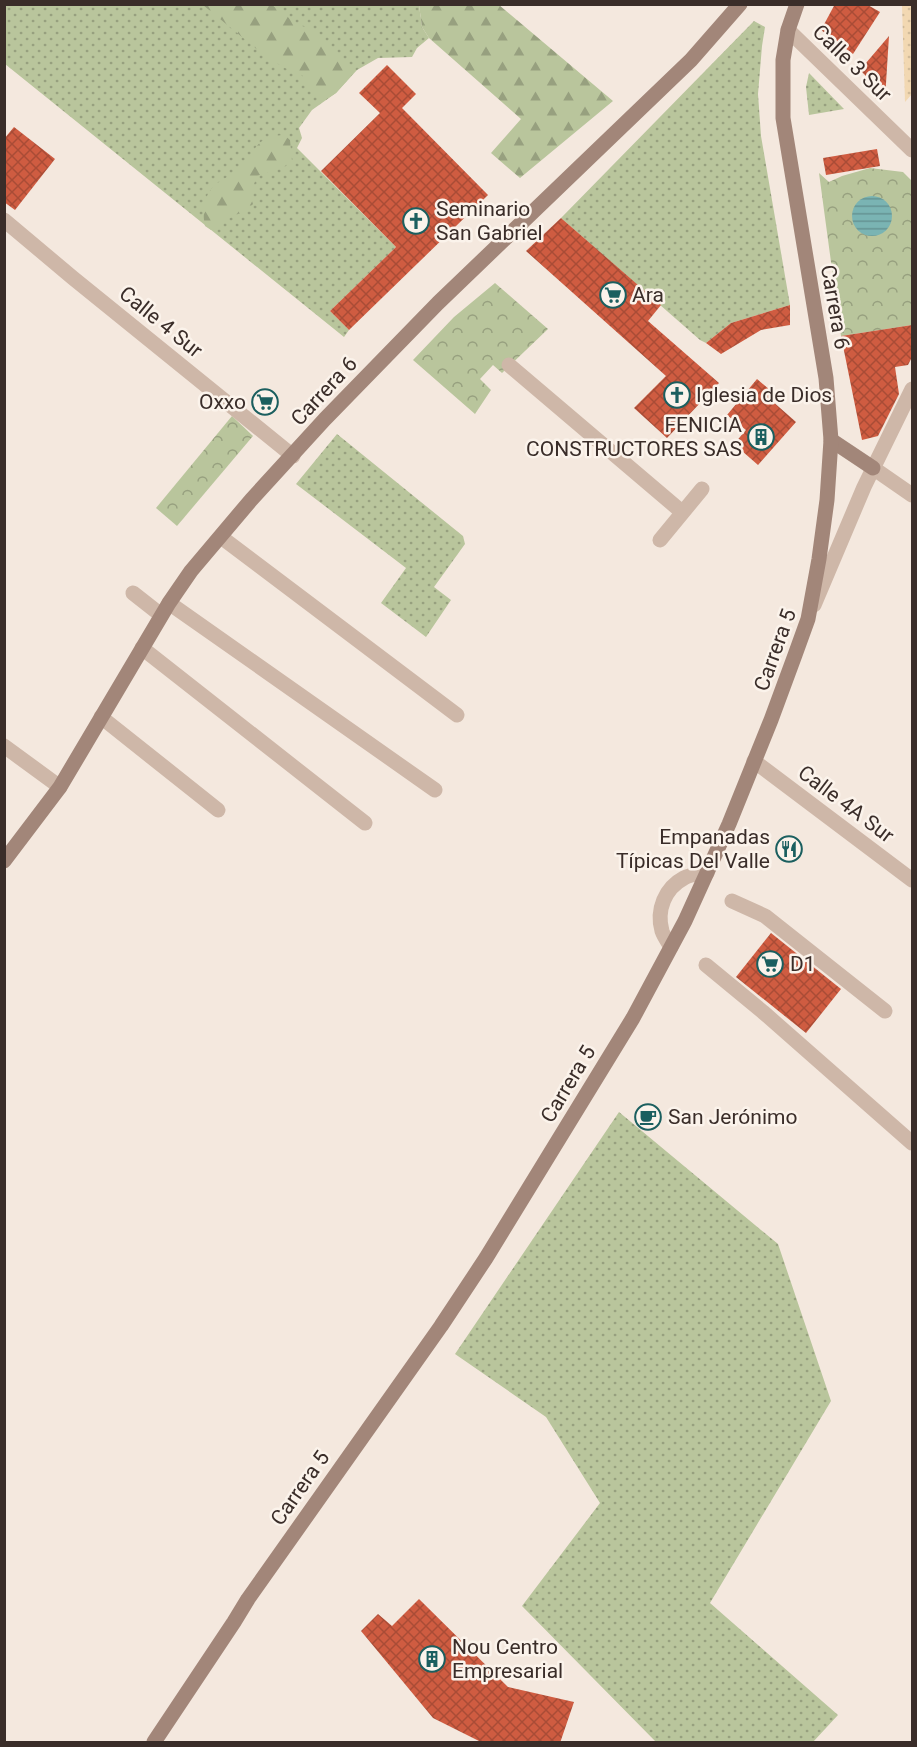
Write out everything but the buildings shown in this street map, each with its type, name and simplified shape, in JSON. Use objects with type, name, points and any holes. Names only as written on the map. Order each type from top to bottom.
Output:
[{"type":"main road","name":"Carrera 6","points":[[4,861],[60,786],[165,609],[191,571],[325,418],[438,303],[691,60],[740,4]]},
{"type":"main road","name":"Carrera 6","points":[[794,8],[783,60],[783,118],[826,378],[831,440],[826,510],[808,619]]},
{"type":"main road","points":[[831,440],[873,468]]},
{"type":"main road","name":"Carrera 5","points":[[154,1743],[248,1599],[422,1354],[486,1258],[633,1018],[671,947],[729,824],[786,683],[808,619]]},
{"type":"street","name":"Calle 3 Sur","points":[[788,30],[912,150]]},
{"type":"street","name":"Calle 4 Sur","points":[[4,220],[293,456]]},
{"type":"street","points":[[509,365],[682,512]]},
{"type":"street","name":"Carrera 5","points":[[808,619],[873,468],[912,389]]},
{"type":"street","points":[[873,468],[912,495]]},
{"type":"street","points":[[660,540],[702,489]]},
{"type":"street","points":[[221,537],[457,715]]},
{"type":"street","points":[[133,593],[165,609],[435,790]]},
{"type":"street","points":[[142,648],[365,823]]},
{"type":"street","points":[[101,717],[218,810]]},
{"type":"street","points":[[4,746],[60,786]]},
{"type":"street","name":"Calle 4A Sur","points":[[754,761],[912,880]]},
{"type":"street","points":[[671,947],[662,933],[659,917],[663,900],[672,886],[685,877],[707,873]]},
{"type":"street","points":[[732,902],[765,916],[885,1011]]},
{"type":"street","points":[[706,965],[912,1143]]},
{"type":"green space","points":[[4,5],[419,5],[422,27],[429,38],[417,48],[412,57],[378,58],[357,70],[336,93],[312,110],[299,128],[302,138],[297,148],[396,247],[330,311],[349,330],[344,337],[5,64]]},
{"type":"green space","points":[[203,5],[272,5],[297,24],[318,32],[334,55],[348,66],[353,74],[336,93],[325,100],[309,90],[302,75],[265,56]]},
{"type":"green space","points":[[419,5],[499,5],[613,101],[520,178],[491,153],[521,119],[429,38],[422,27]]},
{"type":"green space","points":[[754,21],[765,27],[758,94],[761,136],[790,305],[731,323],[706,343],[561,218]]},
{"type":"green space","points":[[809,73],[844,109],[809,115],[806,87]]},
{"type":"green space","points":[[284,135],[290,140],[292,161],[282,168],[257,176],[250,195],[253,204],[244,213],[236,214],[211,230],[205,226],[205,204],[211,190],[220,181],[238,170],[261,142],[267,138]]},
{"type":"green space","points":[[870,168],[903,172],[912,181],[912,325],[841,336],[819,173],[829,182]]},
{"type":"green space","points":[[495,283],[548,329],[502,373],[493,365],[480,379],[491,390],[475,414],[413,360],[454,317]]},
{"type":"green space","points":[[232,416],[253,436],[177,526],[156,508]]},
{"type":"green space","points":[[337,434],[463,536],[465,544],[434,587],[451,600],[426,637],[381,603],[406,568],[296,484]]},
{"type":"green space","points":[[619,1112],[778,1244],[831,1401],[710,1603],[838,1715],[813,1742],[656,1742],[522,1606],[600,1503],[546,1417],[455,1354]]},
{"type":"sand","points":[[902,5],[912,5],[912,94],[905,102]]},
{"type":"water","points":[[872,196],[886,202],[892,216],[886,230],[872,236],[858,230],[852,216],[858,202]]},
{"type":"place","name":"Seminario San Gabriel","points":[[416,221]]},
{"type":"place","name":"Ara","points":[[613,295]]},
{"type":"place","name":"Iglesia de Dios","points":[[677,395]]},
{"type":"place","name":"Oxxo","points":[[265,402]]},
{"type":"place","name":"FENICIA CONSTRUCTORES SAS","points":[[761,437]]},
{"type":"place","name":"Empanadas Típicas Del Valle","points":[[789,849]]},
{"type":"place","name":"D1","points":[[770,964]]},
{"type":"place","name":"San Jerónimo","points":[[648,1117]]},
{"type":"place","name":"Nou Centro Empresarial","points":[[432,1659]]}]
